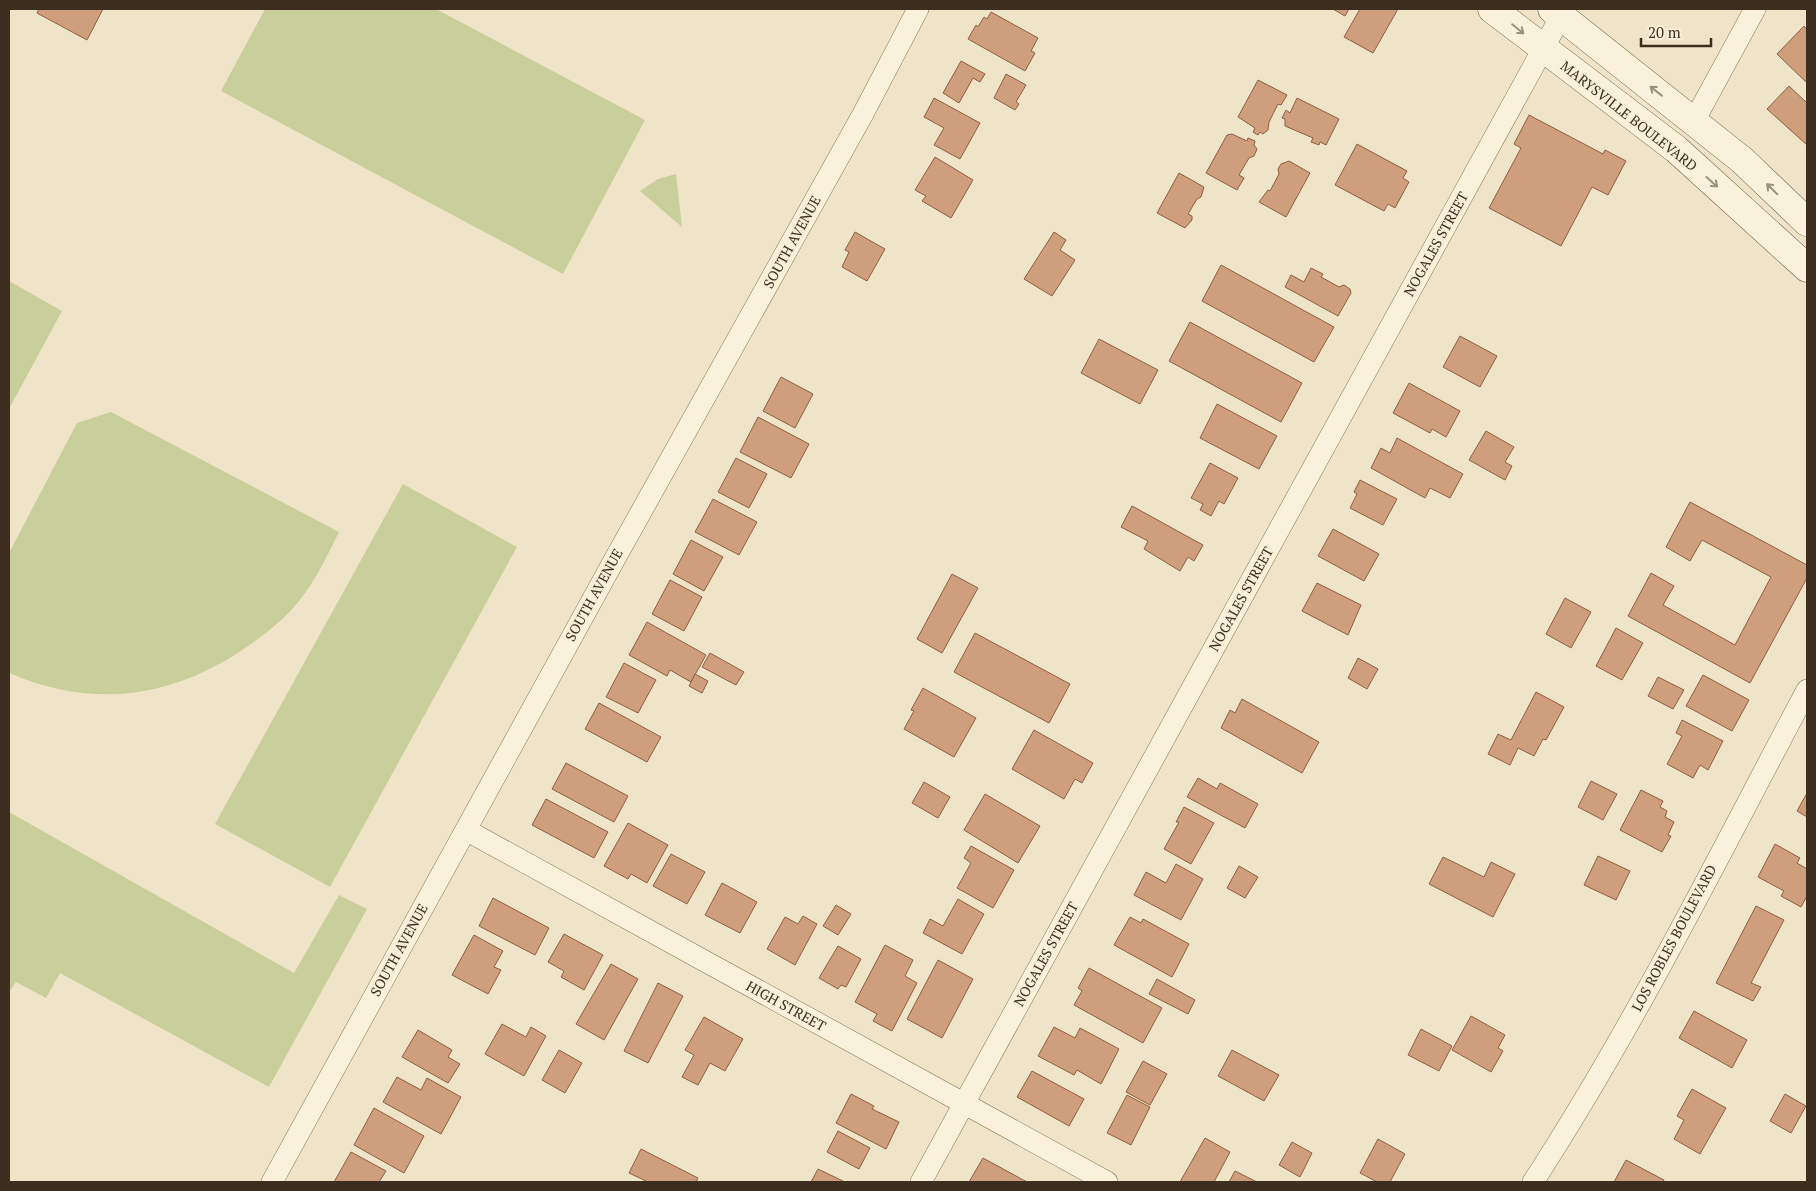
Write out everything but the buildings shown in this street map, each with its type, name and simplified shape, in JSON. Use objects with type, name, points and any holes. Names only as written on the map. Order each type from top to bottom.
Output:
[{"type":"main road","name":"MARYSVILLE BOULEVARD","points":[[1492,9],[1676,150],[1807,268]]},
{"type":"main road","points":[[1557,12],[1742,160],[1807,222]]},
{"type":"main road","points":[[1676,150],[1694,121]]},
{"type":"street","name":"SOUTH AVENUE","points":[[272,1182],[863,114],[918,9]]},
{"type":"street","points":[[1694,121],[1755,9]]},
{"type":"street","name":"NOGALES STREET","points":[[921,1182],[1543,49],[1557,12]]},
{"type":"street","name":"LOS ROBLES BOULEVARD","points":[[1533,1182],[1567,1129],[1624,1031],[1807,690]]},
{"type":"street","name":"HIGH STREET","points":[[466,830],[1107,1182]]},
{"type":"green space","points":[[265,9],[436,9],[645,120],[563,274],[221,91]]},
{"type":"green space","points":[[676,174],[682,227],[640,191],[658,179]]},
{"type":"green space","points":[[9,281],[62,311],[9,409]]},
{"type":"green space","points":[[111,412],[339,532],[316,576],[289,613],[251,644],[222,662],[193,677],[164,687],[134,693],[72,692],[41,685],[9,673],[9,553],[77,423]]},
{"type":"green space","points":[[403,484],[517,547],[330,887],[215,824]]},
{"type":"green space","points":[[9,812],[294,973],[339,895],[367,909],[269,1087],[60,973],[46,998],[16,982],[9,993]]}]
